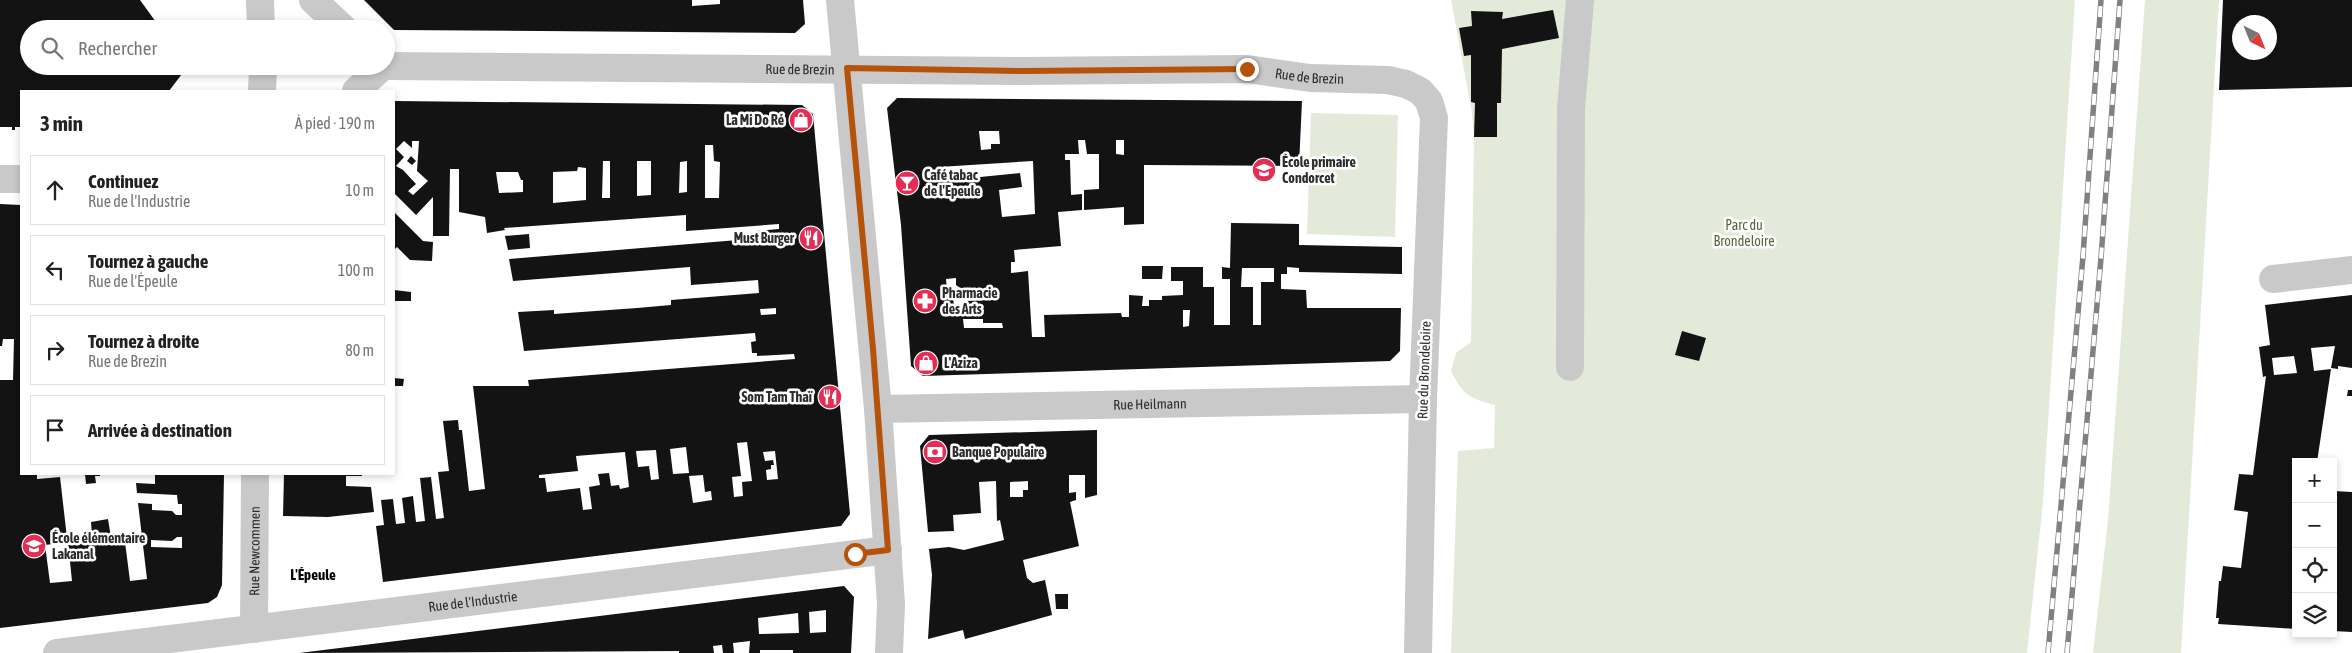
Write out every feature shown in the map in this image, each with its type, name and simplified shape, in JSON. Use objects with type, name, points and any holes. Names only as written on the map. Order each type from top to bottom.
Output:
[{"type":"street","points":[[260,0],[261,20]]},
{"type":"street","points":[[313,0],[334,20]]},
{"type":"street","points":[[840,0],[878,409],[891,604],[889,653]]},
{"type":"street","points":[[1570,367],[1571,109],[1580,0]]},
{"type":"street","name":"Rue de Brezin","points":[[395,66],[847,68],[1022,71],[1247,69],[1310,78],[1388,80],[1406,84],[1420,91]]},
{"type":"street","points":[[262,90],[263,75]]},
{"type":"street","points":[[357,90],[375,75]]},
{"type":"street","name":"Rue du Brondeloire","points":[[1418,653],[1423,399],[1434,118],[1429,101],[1420,91]]},
{"type":"street","points":[[0,179],[20,179]]},
{"type":"street","points":[[2274,279],[2352,270]]},
{"type":"street","name":"Rue Heilmann","points":[[878,409],[1423,399]]},
{"type":"street","name":"Rue Newcommen","points":[[254,629],[256,475]]},
{"type":"street","name":"Rue de l'Industrie","points":[[57,653],[888,550]]},
{"type":"green space","name":"Parc du Brondeloire","points":[[1451,0],[2075,0],[2043,502],[2027,653],[1451,653],[1458,451],[1494,448],[1495,405],[1468,395],[1451,371],[1456,353],[1471,342],[1474,137],[1472,113]]},
{"type":"green space","points":[[2145,0],[2219,0],[2181,653],[2093,653],[2108,520]]},
{"type":"green space","points":[[1311,113],[1398,115],[1395,237],[1307,234]]},
{"type":"building","points":[[0,0],[140,0],[154,20],[20,20],[20,75],[181,75],[170,90],[20,90],[20,127],[15,127],[15,130],[12,130],[12,127],[0,127]]},
{"type":"building","points":[[364,0],[692,0],[692,6],[720,4],[720,0],[803,0],[805,24],[795,33],[395,30],[395,20],[384,20]]},
{"type":"building","points":[[2223,0],[2352,0],[2352,87],[2219,90]]},
{"type":"building","points":[[1553,10],[1559,38],[1502,49],[1501,103],[1497,103],[1497,137],[1474,137],[1475,103],[1471,102],[1471,55],[1464,56],[1459,28],[1472,26],[1471,11],[1503,12],[1502,19]]},
{"type":"building","points":[[897,98],[1302,101],[1299,166],[1144,165],[1144,224],[1124,225],[1124,207],[1084,210],[1084,190],[1099,189],[1099,154],[1087,154],[1085,140],[1078,140],[1079,154],[1065,154],[1065,160],[1070,160],[1071,195],[1082,194],[1082,210],[1058,212],[1061,246],[1014,250],[1015,262],[1011,262],[1011,273],[1028,271],[1032,337],[1045,337],[1044,315],[1121,313],[1122,317],[1129,317],[1129,295],[1143,296],[1142,306],[1149,306],[1149,300],[1162,300],[1162,296],[1183,295],[1183,281],[1171,281],[1171,267],[1203,267],[1203,287],[1214,287],[1214,325],[1230,325],[1230,279],[1222,279],[1222,267],[1230,268],[1231,223],[1299,224],[1299,245],[1402,247],[1402,274],[1299,272],[1299,268],[1287,267],[1287,274],[1281,274],[1281,289],[1306,290],[1307,308],[1401,308],[1400,351],[1390,361],[923,376],[911,366],[901,225],[887,108]],"holes":[[[979,131],[999,131],[1000,144],[991,144],[991,149],[981,150]],[[1116,140],[1124,140],[1124,155],[1116,154]],[[1033,161],[1035,214],[1002,217],[999,190],[1022,187],[1020,173],[940,181],[939,167]],[[1242,268],[1274,268],[1274,282],[1261,282],[1261,325],[1253,325],[1253,287],[1241,287]],[[956,278],[956,285],[964,291],[989,289],[990,300],[965,301],[965,307],[954,307],[953,296],[947,291],[946,279]],[[1183,310],[1190,310],[1189,326],[1183,327]],[[963,319],[983,319],[983,323],[1002,323],[1003,328],[964,328]]]},
{"type":"building","points":[[395,101],[802,105],[813,114],[850,514],[841,526],[383,582],[376,526],[384,525],[381,500],[393,499],[396,524],[405,523],[402,498],[413,496],[416,522],[425,521],[420,478],[431,477],[436,519],[444,518],[438,472],[449,471],[443,421],[458,420],[459,430],[462,430],[469,491],[485,489],[473,386],[529,386],[528,380],[795,359],[794,354],[757,356],[757,353],[752,353],[751,342],[756,341],[755,333],[524,351],[518,312],[554,310],[554,314],[671,305],[671,300],[759,293],[758,280],[691,285],[690,267],[513,281],[509,259],[750,239],[757,237],[756,231],[779,229],[779,224],[686,231],[686,215],[504,228],[505,230],[487,233],[485,217],[459,212],[459,169],[450,169],[449,236],[433,236],[433,197],[416,215],[395,194]],"holes":[[[404,141],[412,148],[412,141],[419,141],[417,171],[428,181],[413,195],[408,191],[416,184],[403,170],[396,166],[404,157],[396,149]],[[705,145],[713,145],[714,161],[720,162],[719,198],[705,198]],[[603,161],[610,161],[610,198],[602,198]],[[637,161],[651,161],[651,195],[637,196]],[[687,161],[687,192],[679,193],[680,162]],[[578,167],[586,168],[586,200],[553,203],[553,172],[577,171]],[[496,172],[518,172],[521,180],[523,180],[523,192],[499,193]],[[776,308],[776,314],[761,315],[760,309]],[[747,442],[752,481],[742,482],[743,496],[734,497],[732,477],[741,476],[737,443]],[[686,447],[689,473],[673,474],[670,449]],[[656,450],[659,479],[651,480],[649,466],[638,467],[636,451]],[[775,451],[778,479],[767,480],[766,470],[771,469],[771,465],[774,465],[773,460],[765,461],[763,452]],[[625,452],[629,487],[620,489],[619,485],[611,486],[609,473],[598,474],[600,485],[589,487],[592,509],[583,510],[580,488],[547,492],[545,478],[539,478],[539,475],[578,471],[576,456]],[[703,475],[705,492],[711,491],[712,500],[693,503],[689,476]]]},
{"type":"building","points":[[411,156],[416,161],[412,165],[407,161]]},
{"type":"building","points":[[0,204],[20,205],[20,475],[37,475],[37,479],[60,477],[67,538],[92,535],[91,522],[108,519],[112,544],[125,542],[130,581],[147,579],[138,503],[152,504],[152,510],[172,511],[176,515],[182,515],[182,504],[178,504],[177,495],[137,493],[136,483],[155,484],[155,475],[224,475],[222,585],[217,597],[208,603],[0,628],[0,380],[13,380],[14,339],[3,339],[2,346],[0,346]],"holes":[[[177,537],[182,537],[182,548],[151,547],[151,540],[172,541]],[[68,542],[72,581],[50,583],[45,545]]]},
{"type":"building","points":[[395,213],[423,241],[433,242],[432,261],[410,260],[397,247],[395,249]]},
{"type":"building","points":[[529,234],[530,248],[508,250],[505,236]]},
{"type":"building","points":[[1142,266],[1163,266],[1162,279],[1142,279]]},
{"type":"building","points":[[395,290],[411,292],[411,301],[395,301]]},
{"type":"building","points":[[2352,295],[2352,368],[2338,366],[2338,369],[2331,368],[2335,346],[2311,348],[2314,371],[2331,369],[2318,458],[2292,458],[2292,629],[2218,624],[2219,618],[2216,618],[2219,581],[2221,581],[2223,566],[2241,568],[2248,512],[2234,510],[2239,474],[2253,475],[2266,376],[2263,377],[2259,347],[2270,345],[2265,305]],"holes":[[[2294,356],[2297,373],[2274,375],[2272,358]]]},
{"type":"building","points":[[1682,331],[1706,338],[1699,361],[1675,355]]},
{"type":"building","points":[[395,378],[404,379],[403,386],[395,386]]},
{"type":"building","points":[[2348,390],[2352,390],[2352,396],[2347,396]]},
{"type":"building","points":[[1097,430],[1097,495],[1085,498],[1085,475],[1069,475],[1069,493],[1076,492],[1076,500],[1070,502],[1079,546],[1023,560],[1027,578],[1033,583],[1045,580],[1052,615],[965,639],[963,630],[928,639],[932,575],[929,549],[949,547],[964,550],[1004,540],[1000,520],[997,521],[996,481],[979,482],[981,513],[953,515],[954,531],[928,532],[920,446],[929,435]],"holes":[[[1028,481],[1028,490],[1023,490],[1023,497],[1010,497],[1010,482]]]},
{"type":"building","points":[[85,475],[100,475],[95,476],[96,483],[86,484]]},
{"type":"building","points":[[284,475],[362,475],[346,476],[346,486],[371,487],[374,512],[328,517],[283,516]]},
{"type":"building","points":[[2337,491],[2352,492],[2352,632],[2337,631]]},
{"type":"building","points":[[844,586],[854,597],[851,653],[793,653],[793,650],[760,650],[760,653],[749,653],[750,641],[733,643],[734,653],[723,653],[722,645],[713,646],[714,653],[679,653],[679,651],[299,653]],"holes":[[[826,610],[826,632],[810,633],[809,612]],[[798,613],[799,633],[759,634],[758,618]]]},
{"type":"building","points":[[1055,594],[1068,594],[1068,609],[1056,609]]},
{"type":"railway","points":[[2048,653],[2083,256],[2101,0]]},
{"type":"railway","points":[[2067,653],[2101,258],[2120,0]]},
{"type":"place","name":"La Mi Do Ré","points":[[801,120]]},
{"type":"place","name":"École primaire Condorcet","points":[[1264,170]]},
{"type":"place","name":"Café tabac de l'Epeule","points":[[907,183]]},
{"type":"place","name":"Must Burger","points":[[811,238]]},
{"type":"place","name":"Pharmacie des Arts","points":[[925,301]]},
{"type":"place","name":"L'Aziza","points":[[926,363]]},
{"type":"place","name":"Som Tam Thaï","points":[[830,397]]},
{"type":"place","name":"Banque Populaire","points":[[935,452]]},
{"type":"place","name":"École élémentaire Lakanal","points":[[34,546]]},
{"type":"district","name":"L'Épeule","points":[[313,574]]},
{"type":"route","points":[[855,554],[888,550],[873,349],[847,68],[1022,71],[1247,69]]}]
